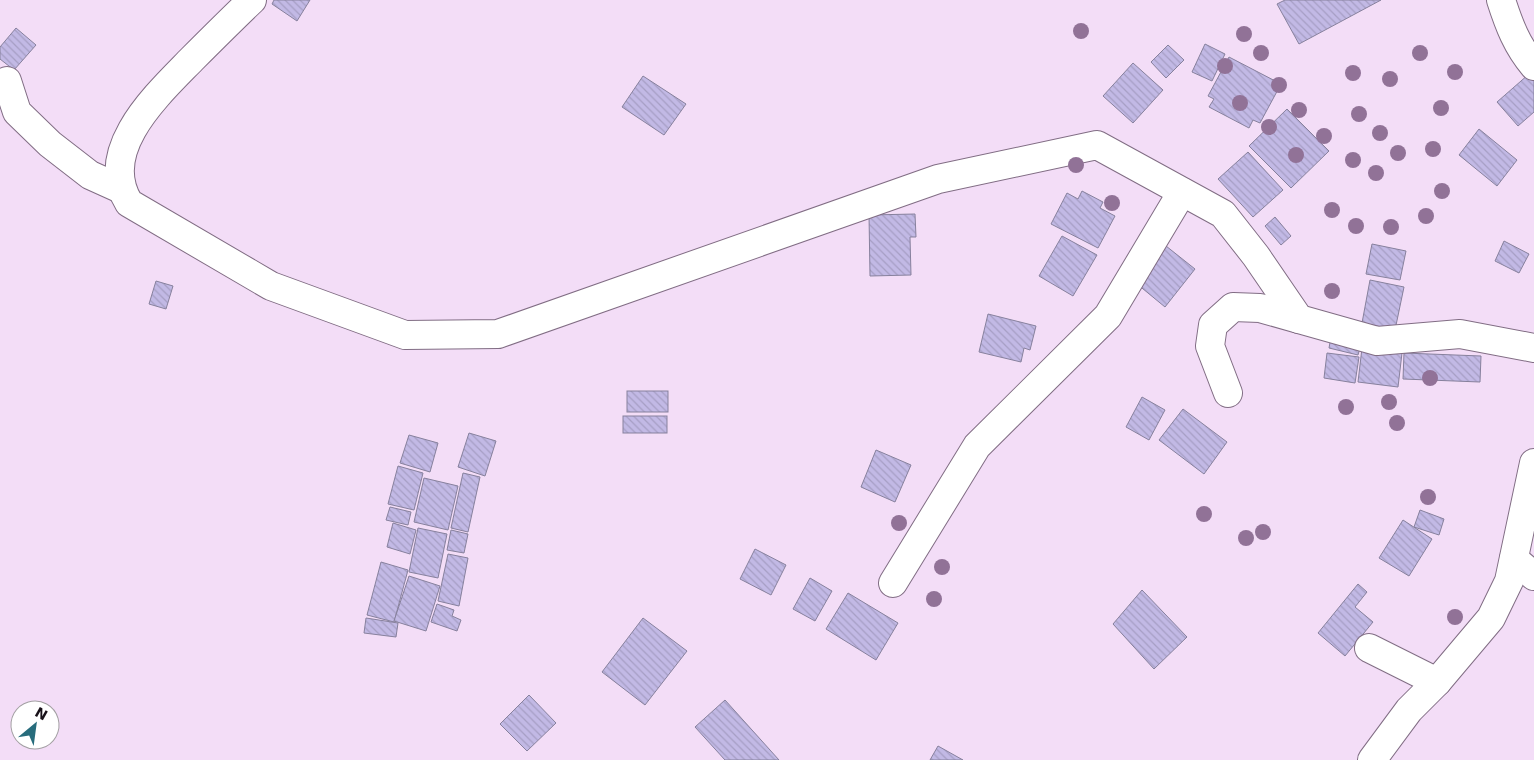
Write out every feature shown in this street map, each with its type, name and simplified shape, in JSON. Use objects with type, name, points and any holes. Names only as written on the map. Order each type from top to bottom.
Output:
[{"type":"street","points":[[252,0],[168,84],[144,111],[130,133],[121,155],[119,174],[121,189],[130,203],[271,286],[405,335],[498,334],[938,178],[1097,145],[1223,214],[1256,256],[1299,318]]},
{"type":"street","points":[[1501,0],[1520,50],[1534,66]]},
{"type":"street","points":[[7,81],[17,112],[50,144],[90,175],[121,189]]},
{"type":"street","points":[[894,583],[977,446],[1108,316],[1182,192]]},
{"type":"street","points":[[1228,393],[1210,346],[1213,325],[1233,307],[1260,308],[1377,341],[1460,334],[1534,348]]},
{"type":"street","points":[[1372,760],[1409,710],[1437,682],[1491,618],[1509,581],[1534,463]]},
{"type":"street","points":[[1514,559],[1534,576]]},
{"type":"street","points":[[1369,648],[1437,682]]},
{"type":"building","points":[[274,0],[310,0],[297,21],[272,4]]},
{"type":"building","points":[[1285,0],[1381,0],[1299,44],[1277,4]]},
{"type":"building","points":[[16,28],[36,45],[14,70],[0,59],[0,47]]},
{"type":"building","points":[[1205,44],[1225,54],[1212,81],[1192,72]]},
{"type":"building","points":[[1168,45],[1184,60],[1166,78],[1151,62]]},
{"type":"building","points":[[1229,57],[1281,84],[1260,123],[1253,120],[1249,128],[1209,107],[1214,99],[1208,96]]},
{"type":"building","points":[[1133,63],[1163,90],[1133,123],[1103,96]]},
{"type":"building","points":[[1529,74],[1534,79],[1534,112],[1518,126],[1497,102]]},
{"type":"building","points":[[643,76],[686,104],[664,135],[622,107]]},
{"type":"building","points":[[1287,109],[1329,151],[1291,188],[1249,146]]},
{"type":"building","points":[[1479,129],[1517,160],[1497,186],[1459,155]]},
{"type":"building","points":[[1248,152],[1283,190],[1253,217],[1218,179]]},
{"type":"building","points":[[1082,191],[1103,202],[1100,208],[1115,216],[1098,248],[1051,224],[1067,193],[1078,199]]},
{"type":"building","points":[[915,214],[916,237],[910,237],[911,275],[870,276],[869,215]]},
{"type":"building","points":[[1275,217],[1291,236],[1281,245],[1265,226]]},
{"type":"building","points":[[1062,236],[1097,255],[1073,296],[1039,276]]},
{"type":"building","points":[[1504,241],[1529,254],[1519,273],[1495,261]]},
{"type":"building","points":[[1161,242],[1195,269],[1165,307],[1131,279]]},
{"type":"building","points":[[1372,244],[1406,251],[1400,280],[1366,274]]},
{"type":"building","points":[[1370,280],[1404,287],[1395,330],[1362,323]]},
{"type":"building","points":[[156,281],[173,286],[166,309],[149,304]]},
{"type":"building","points":[[988,314],[1036,326],[1030,350],[1024,348],[1021,362],[979,352]]},
{"type":"building","points":[[1331,337],[1361,344],[1358,355],[1329,348]]},
{"type":"building","points":[[1362,348],[1402,353],[1398,387],[1358,382]]},
{"type":"building","points":[[1327,353],[1359,357],[1355,383],[1324,378]]},
{"type":"building","points":[[1404,353],[1481,356],[1480,382],[1403,379]]},
{"type":"building","points":[[627,391],[668,391],[668,412],[627,412]]},
{"type":"building","points":[[1142,397],[1165,410],[1149,440],[1126,427]]},
{"type":"building","points":[[1183,409],[1227,442],[1204,474],[1159,440]]},
{"type":"building","points":[[623,416],[667,416],[667,433],[623,433]]},
{"type":"building","points":[[469,433],[496,441],[485,476],[458,467]]},
{"type":"building","points":[[409,435],[438,443],[430,472],[400,463]]},
{"type":"building","points":[[876,450],[911,465],[895,502],[861,487]]},
{"type":"building","points":[[398,466],[423,473],[414,510],[388,504]]},
{"type":"building","points":[[463,473],[480,477],[468,532],[451,528]]},
{"type":"building","points":[[424,478],[458,486],[448,530],[414,522]]},
{"type":"building","points":[[390,507],[411,512],[408,525],[386,520]]},
{"type":"building","points":[[1420,510],[1444,519],[1439,535],[1414,527]]},
{"type":"building","points":[[1403,520],[1432,539],[1409,576],[1379,558]]},
{"type":"building","points":[[393,523],[416,530],[410,554],[387,547]]},
{"type":"building","points":[[418,528],[447,534],[438,578],[409,572]]},
{"type":"building","points":[[451,530],[468,534],[464,553],[447,550]]},
{"type":"building","points":[[755,549],[786,565],[771,595],[740,579]]},
{"type":"building","points":[[448,554],[468,558],[459,606],[438,601]]},
{"type":"building","points":[[381,562],[408,570],[394,622],[367,615]]},
{"type":"building","points":[[409,576],[440,586],[426,631],[394,621]]},
{"type":"building","points":[[810,578],[832,591],[815,621],[793,609]]},
{"type":"building","points":[[1358,584],[1367,592],[1355,607],[1373,622],[1345,656],[1318,633]]},
{"type":"building","points":[[1142,590],[1187,637],[1154,669],[1113,624]]},
{"type":"building","points":[[848,593],[898,623],[876,660],[826,629]]},
{"type":"building","points":[[437,604],[454,610],[452,616],[461,620],[457,631],[431,622]]},
{"type":"building","points":[[366,618],[398,623],[396,637],[364,633]]},
{"type":"building","points":[[643,618],[687,651],[645,705],[602,672]]},
{"type":"building","points":[[529,695],[556,723],[527,751],[500,724]]},
{"type":"building","points":[[725,700],[779,760],[725,760],[695,727]]},
{"type":"building","points":[[938,746],[963,760],[930,760]]}]
